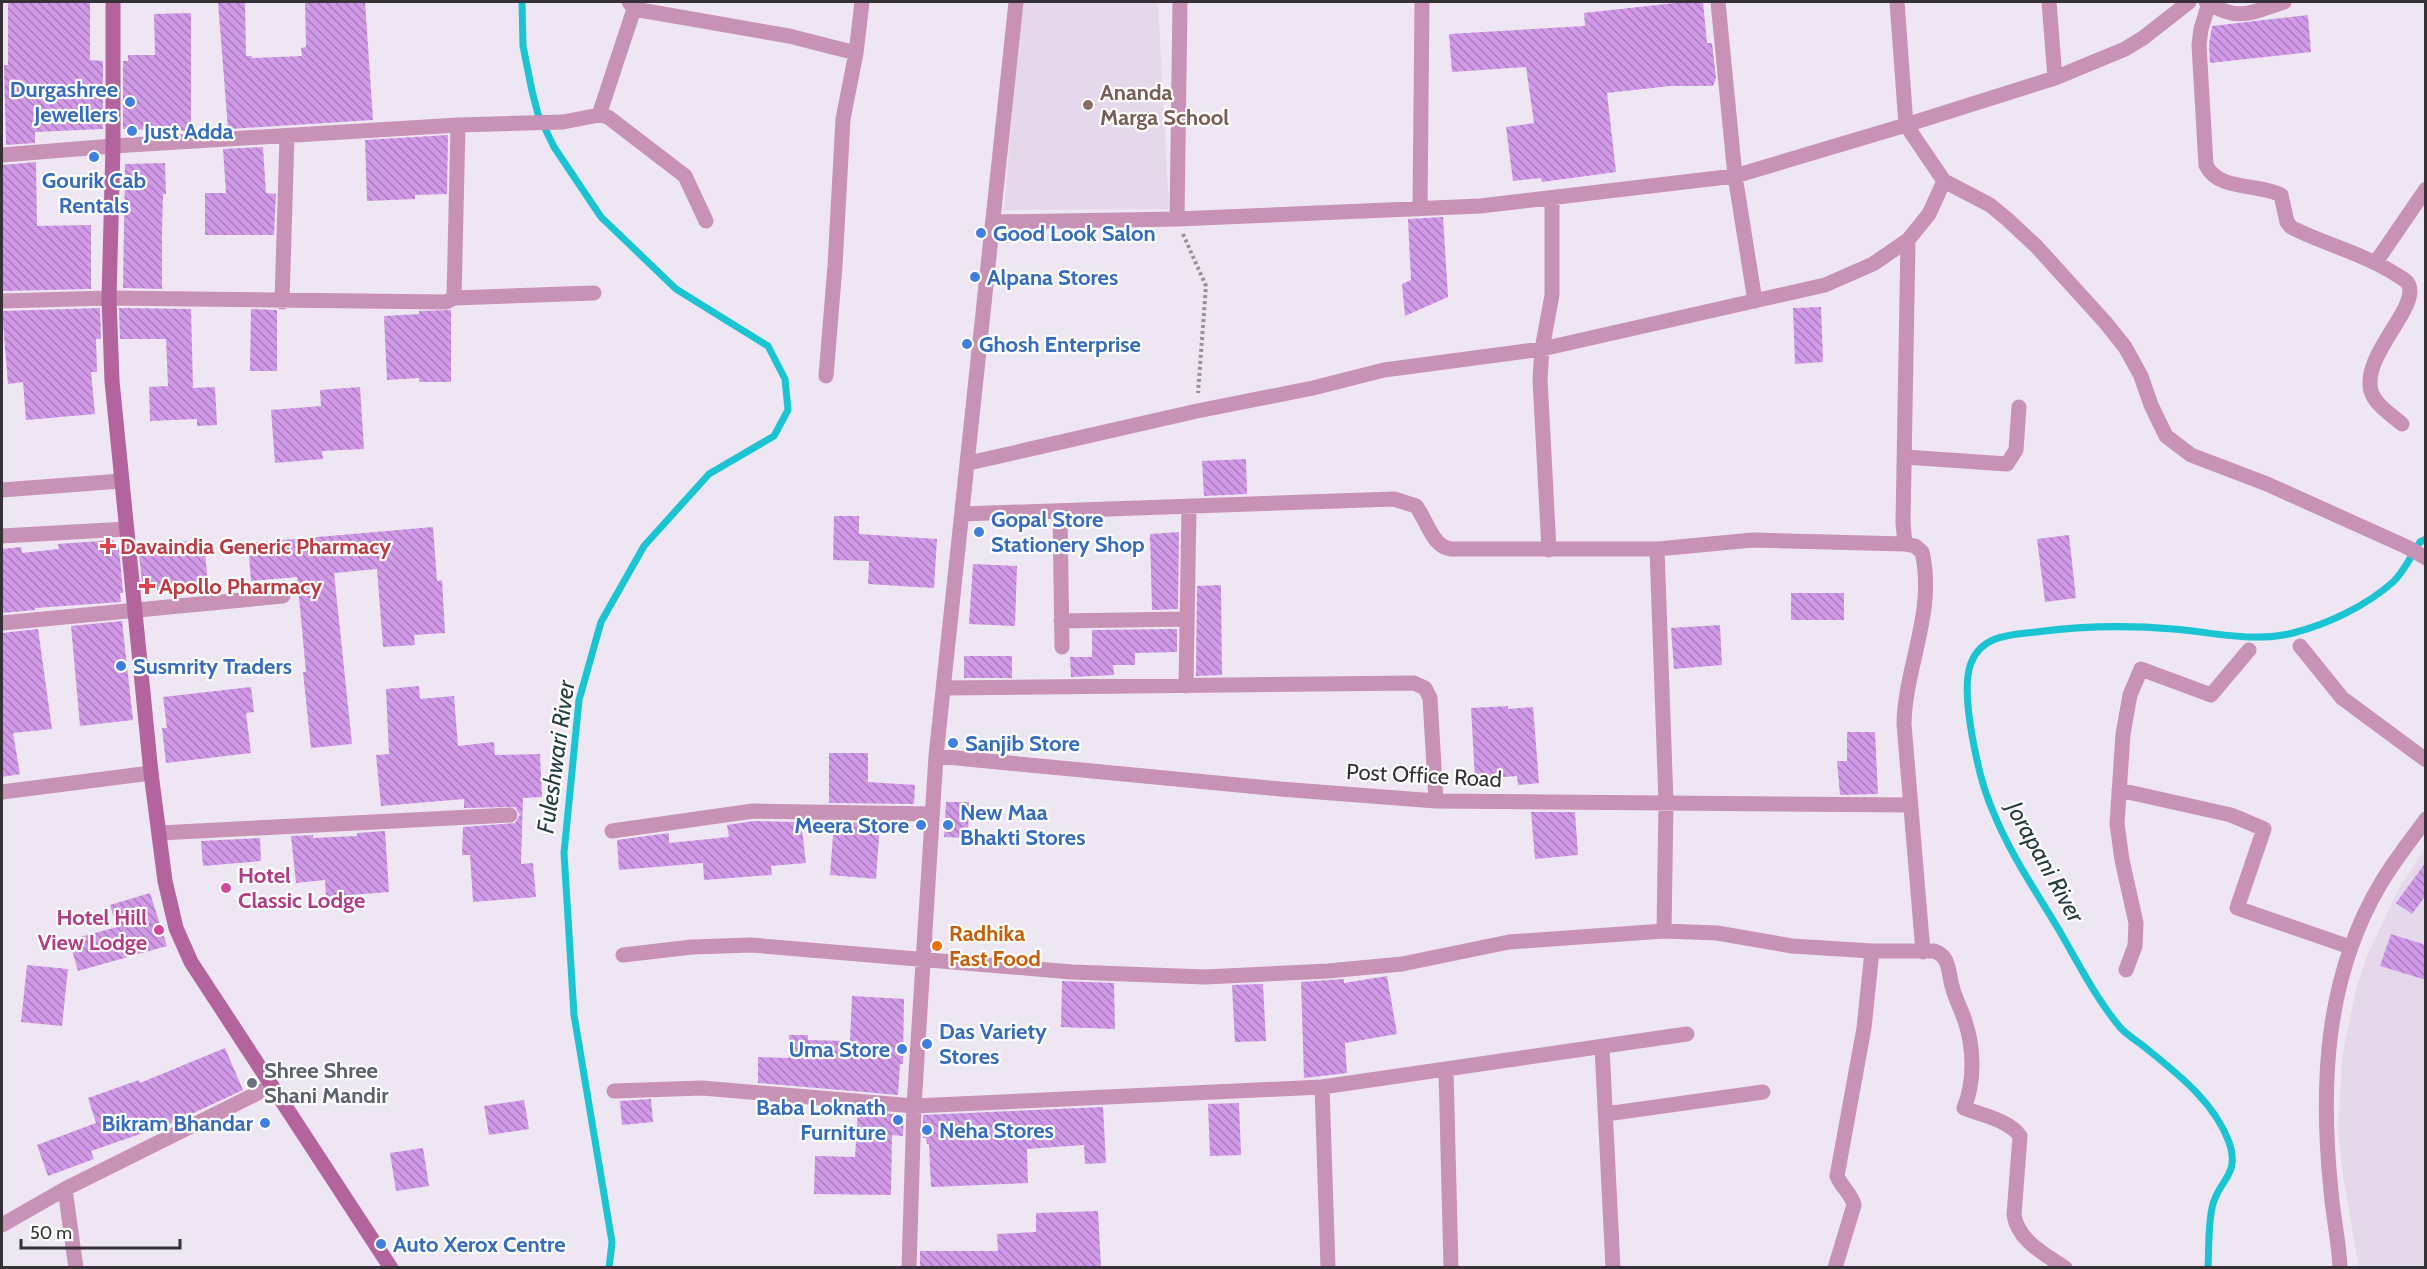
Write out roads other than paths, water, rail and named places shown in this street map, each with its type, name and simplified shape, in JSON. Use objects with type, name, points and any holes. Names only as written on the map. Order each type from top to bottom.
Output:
[{"type":"main road","points":[[113,2],[113,146],[109,298],[112,381],[152,773],[170,906],[182,944],[191,962],[391,1268]]},
{"type":"street","points":[[826,376],[843,119],[856,53],[862,2]]},
{"type":"street","points":[[909,1268],[914,1106],[936,756],[969,463],[1016,2]]},
{"type":"street","points":[[1177,219],[1180,2]]},
{"type":"street","points":[[1420,208],[1422,2]]},
{"type":"street","points":[[1718,2],[1735,176],[1755,301]]},
{"type":"street","points":[[1897,2],[1906,125],[1944,181],[1990,205],[2007,219],[2036,246],[2105,322],[2125,347],[2141,376],[2151,405],[2166,436],[2191,455],[2267,484],[2407,547],[2426,558]]},
{"type":"street","points":[[2049,2],[2055,78]]},
{"type":"street","points":[[994,222],[1177,219],[1480,206],[1735,176],[2055,78],[2126,49],[2143,39],[2189,2]]},
{"type":"street","points":[[2284,2],[2243,14],[2224,13],[2207,2],[2199,45],[2206,165],[2210,175],[2220,181],[2272,190],[2281,195],[2287,222],[2291,227],[2376,262],[2406,281],[2412,290],[2410,302],[2377,355],[2371,374],[2371,390],[2377,402],[2402,424]]},
{"type":"street","points":[[599,115],[631,5],[789,36],[856,53]]},
{"type":"street","points":[[2,155],[458,125],[563,122],[599,115],[608,117],[684,176],[706,221]]},
{"type":"street","points":[[454,298],[458,125]]},
{"type":"street","points":[[282,302],[287,136]]},
{"type":"street","points":[[969,463],[1197,411],[1313,388],[1384,370],[1542,349],[1826,285],[1873,264],[1908,240],[1929,214],[1944,181]]},
{"type":"street","points":[[2376,262],[2426,189]]},
{"type":"street","points":[[1549,550],[1540,379],[1542,349],[1552,296],[1552,198]]},
{"type":"street","points":[[1905,544],[1908,240]]},
{"type":"street","points":[[2,301],[109,298],[282,302],[446,302],[454,298],[594,293]]},
{"type":"street","points":[[1905,457],[2007,464],[2016,450],[2019,407]]},
{"type":"street","points":[[2,490],[121,481]]},
{"type":"street","points":[[963,514],[1394,499],[1416,506],[1438,543],[1445,548],[1657,549],[1754,540],[1916,546],[1922,552],[1925,565],[1924,603],[1920,640],[1904,709],[1923,952]]},
{"type":"street","points":[[1186,686],[1189,506]]},
{"type":"street","points":[[1060,511],[1062,646]]},
{"type":"street","points":[[2,536],[126,529]]},
{"type":"street","points":[[1657,549],[1666,802],[1664,931]]},
{"type":"street","points":[[2,623],[283,596]]},
{"type":"street","points":[[1061,621],[1187,619]]},
{"type":"street","points":[[2300,646],[2342,698],[2426,760]]},
{"type":"street","points":[[2126,970],[2135,946],[2136,923],[2122,860],[2117,824],[2123,734],[2130,695],[2141,669],[2211,695],[2249,650]]},
{"type":"street","points":[[944,688],[1414,683],[1425,688],[1430,699],[1436,801]]},
{"type":"street","name":"Post Office Road","points":[[936,756],[1280,789],[1436,801],[1911,805]]},
{"type":"street","points":[[2,792],[152,773]]},
{"type":"street","points":[[2119,790],[2231,815],[2264,829],[2237,908],[2350,947]]},
{"type":"street","points":[[612,831],[753,811],[932,814]]},
{"type":"street","points":[[159,833],[510,815]]},
{"type":"street","points":[[2340,1268],[2331,1191],[2325,1093],[2329,1032],[2335,999],[2350,947],[2381,884],[2426,819]]},
{"type":"street","points":[[623,955],[692,947],[751,945],[1072,972],[1205,977],[1402,964],[1509,942],[1664,931],[1717,933],[1792,946],[1872,951],[1934,951],[1941,953],[1945,958],[1972,1047],[1972,1071],[1964,1108],[2007,1125],[2020,1136],[2014,1215],[2016,1228],[2042,1260],[2065,1268]]},
{"type":"street","points":[[1835,1268],[1852,1218],[1854,1205],[1851,1195],[1841,1186],[1837,1176],[1864,1028],[1872,951]]},
{"type":"street","points":[[614,1091],[702,1088],[914,1106],[1322,1087],[1687,1034]]},
{"type":"street","points":[[1602,1047],[1613,1268]]},
{"type":"street","points":[[1446,1070],[1451,1268]]},
{"type":"street","points":[[2,1225],[65,1190],[272,1086]]},
{"type":"street","points":[[1322,1087],[1328,1268]]},
{"type":"street","points":[[1606,1114],[1763,1092]]},
{"type":"street","points":[[65,1190],[76,1268]]},
{"type":"waterway","name":"Fuleshwari River","points":[[522,2],[523,46],[532,91],[538,114],[554,147],[601,217],[676,289],[768,346],[785,379],[788,410],[774,436],[709,474],[644,546],[601,622],[579,700],[564,853],[574,1015],[612,1242],[609,1268]]},
{"type":"waterway","name":"Jorapani River","points":[[2208,1268],[2212,1208],[2232,1163],[2229,1142],[2214,1114],[2194,1090],[2125,1032],[2110,1015],[2014,856],[1992,809],[1976,758],[1967,694],[1971,663],[1982,647],[1998,638],[2053,630],[2087,627],[2139,627],[2248,637],[2293,633],[2320,625],[2371,599],[2397,578],[2420,542],[2426,539]]},
{"type":"place","name":"Durgashree Jewellers","points":[[130,102]]},
{"type":"place","name":"Ananda Marga School","points":[[1088,105]]},
{"type":"place","name":"Just Adda","points":[[132,131]]},
{"type":"place","name":"Gourik Cab Rentals","points":[[94,157]]},
{"type":"place","name":"Good Look Salon","points":[[981,233]]},
{"type":"place","name":"Alpana Stores","points":[[975,277]]},
{"type":"place","name":"Ghosh Enterprise","points":[[967,344]]},
{"type":"place","name":"Gopal Store Stationery Shop","points":[[979,532]]},
{"type":"place","name":"Davaindia Generic Pharmacy","points":[[108,546]]},
{"type":"place","name":"Apollo Pharmacy","points":[[147,586]]},
{"type":"place","name":"Susmrity Traders","points":[[121,666]]},
{"type":"place","name":"Sanjib Store","points":[[953,743]]},
{"type":"place","name":"Meera Store","points":[[921,825]]},
{"type":"place","name":"New Maa Bhakti Stores","points":[[948,825]]},
{"type":"place","name":"Hotel Classic Lodge","points":[[226,888]]},
{"type":"place","name":"Hotel Hill View Lodge","points":[[159,930]]},
{"type":"place","name":"Radhika Fast Food","points":[[937,946]]},
{"type":"place","name":"Das Variety Stores","points":[[927,1044]]},
{"type":"place","name":"Uma Store","points":[[902,1049]]},
{"type":"place","name":"Shree Shree Shani Mandir","points":[[252,1083]]},
{"type":"place","name":"Baba Loknath Furniture","points":[[898,1120]]},
{"type":"place","name":"Bikram Bhandar","points":[[265,1123]]},
{"type":"place","name":"Neha Stores","points":[[927,1130]]},
{"type":"place","name":"Auto Xerox Centre","points":[[381,1244]]}]
